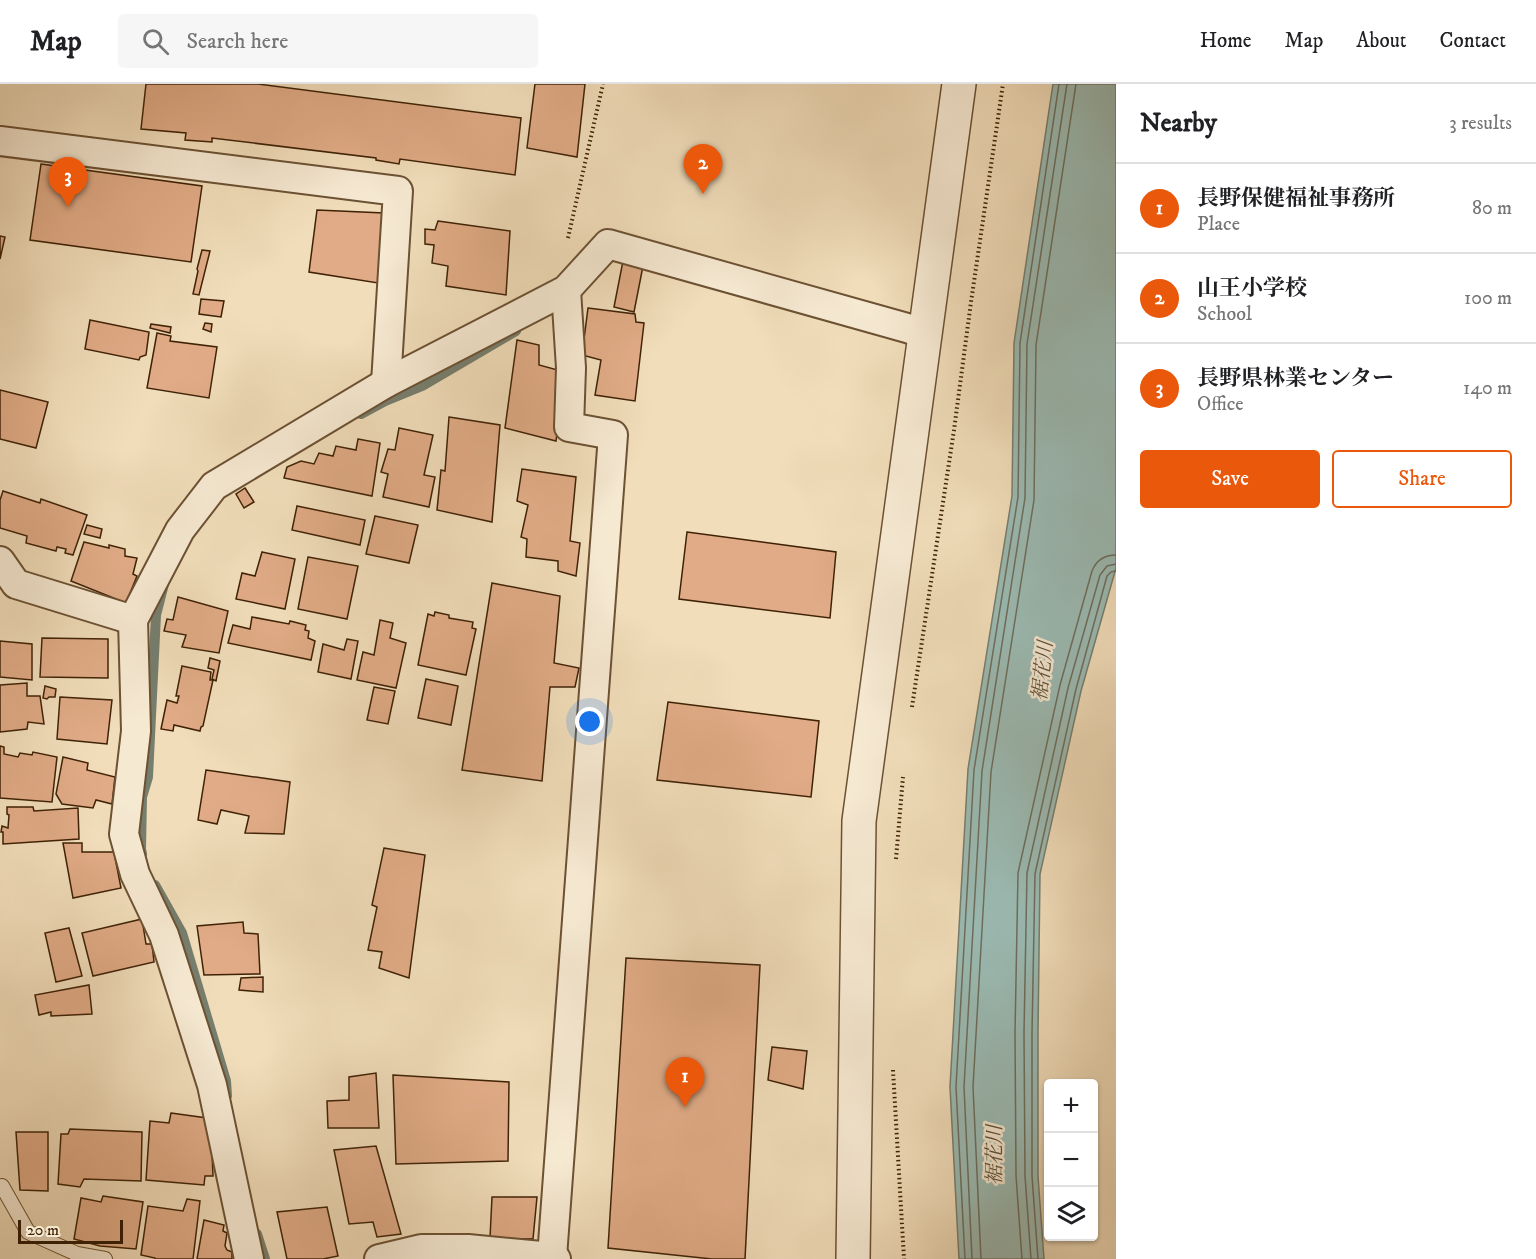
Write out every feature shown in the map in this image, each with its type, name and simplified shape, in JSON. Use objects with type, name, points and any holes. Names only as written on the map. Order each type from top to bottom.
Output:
[{"type":"street","points":[[853,1259],[859,821],[959,84]]},
{"type":"street","points":[[0,141],[398,191],[386,382]]},
{"type":"street","points":[[249,1259],[212,1086],[164,934],[135,874],[124,834],[136,731],[133,620],[180,530],[214,486],[386,382],[566,290],[608,244],[907,327],[925,334]]},
{"type":"street","points":[[379,1259],[421,1249],[468,1250],[554,1258],[613,435],[569,427],[571,368],[566,290]]},
{"type":"street","points":[[0,561],[16,584],[133,620]]},
{"type":"lane","points":[[2,1186],[28,1233],[77,1254],[105,1259]]},
{"type":"path","points":[[566,290],[563,261],[603,84]]},
{"type":"path","points":[[911,714],[1003,84]]},
{"type":"path","points":[[895,868],[903,773]]},
{"type":"path","points":[[893,1070],[904,1259]]},
{"type":"water","name":"裾花川","points":[[1053,84],[1116,84],[1116,568],[1081,691],[1040,874],[1038,1176],[1044,1259],[959,1259],[950,1087],[968,769],[1012,496],[1014,343]]},
{"type":"building","points":[[146,84],[258,84],[521,118],[515,175],[400,159],[399,164],[376,160],[376,158],[212,138],[212,142],[185,140],[186,133],[141,129]]},
{"type":"building","points":[[535,84],[585,84],[577,157],[527,148]]},
{"type":"building","points":[[41,164],[202,186],[191,262],[30,240]]},
{"type":"building","points":[[317,210],[384,213],[378,283],[309,272]]},
{"type":"building","points":[[438,221],[510,231],[506,295],[446,286],[448,266],[432,263],[434,245],[425,244],[425,229],[435,230]]},
{"type":"building","points":[[0,236],[5,237],[0,259]]},
{"type":"building","points":[[202,250],[210,251],[199,295],[193,294]]},
{"type":"building","points":[[623,261],[643,266],[634,312],[614,307]]},
{"type":"building","points":[[201,299],[224,301],[221,317],[199,314]]},
{"type":"building","points":[[588,308],[635,314],[636,322],[644,323],[635,401],[595,395],[601,360],[582,355]]},
{"type":"building","points":[[90,320],[149,332],[146,355],[140,357],[139,360],[85,349]]},
{"type":"building","points":[[205,323],[212,324],[211,332],[203,329]]},
{"type":"building","points":[[151,324],[171,327],[170,333],[150,328]]},
{"type":"building","points":[[157,333],[171,336],[170,341],[217,347],[209,398],[147,388]]},
{"type":"building","points":[[517,340],[539,345],[539,365],[565,372],[556,441],[505,428]]},
{"type":"building","points":[[0,390],[48,402],[36,448],[0,439]]},
{"type":"building","points":[[449,417],[500,425],[492,522],[437,510],[441,470],[445,471]]},
{"type":"building","points":[[399,428],[433,435],[424,475],[435,477],[429,507],[383,497],[388,474],[381,472],[388,449],[395,450]]},
{"type":"building","points":[[358,439],[380,443],[372,496],[284,478],[287,467],[301,461],[314,464],[319,453],[333,456],[336,446],[356,450]]},
{"type":"building","points":[[522,469],[576,477],[570,541],[580,543],[576,576],[558,571],[558,561],[526,557],[527,539],[521,537],[528,505],[517,501]]},
{"type":"building","points":[[245,488],[254,502],[244,508],[236,494]]},
{"type":"building","points":[[3,491],[40,503],[41,499],[87,515],[73,555],[65,553],[66,549],[57,547],[56,551],[26,543],[27,536],[0,528],[0,500]]},
{"type":"building","points":[[297,506],[365,520],[360,545],[292,530]]},
{"type":"building","points":[[375,516],[418,525],[409,563],[366,554]]},
{"type":"building","points":[[87,525],[102,529],[100,538],[84,534]]},
{"type":"building","points":[[687,532],[836,552],[830,618],[679,599]]},
{"type":"building","points":[[84,542],[125,549],[125,556],[137,558],[133,574],[137,576],[126,603],[71,581]]},
{"type":"building","points":[[262,552],[295,559],[285,609],[236,599],[242,573],[255,576]]},
{"type":"building","points":[[308,557],[358,566],[347,619],[298,609]]},
{"type":"building","points":[[492,583],[560,596],[554,663],[579,668],[575,687],[550,687],[542,781],[462,770]]},
{"type":"building","points":[[178,597],[228,611],[219,653],[182,647],[186,635],[164,631],[167,619],[173,620]]},
{"type":"building","points":[[435,612],[449,615],[449,618],[473,622],[472,628],[476,629],[466,675],[418,665],[428,614],[434,616]]},
{"type":"building","points":[[252,617],[306,625],[305,630],[309,631],[308,638],[315,641],[311,660],[228,643],[233,625],[250,629]]},
{"type":"building","points":[[380,620],[393,623],[390,638],[406,643],[396,688],[357,680],[363,652],[374,655]]},
{"type":"building","points":[[42,638],[108,639],[108,678],[40,677]]},
{"type":"building","points":[[347,639],[358,641],[351,679],[318,672],[323,644],[344,650]]},
{"type":"building","points":[[0,641],[32,644],[32,680],[0,677]]},
{"type":"building","points":[[210,658],[220,661],[216,681],[212,679],[214,670],[208,668]]},
{"type":"building","points":[[182,666],[211,672],[210,680],[213,680],[200,731],[174,725],[173,731],[161,729],[167,700],[177,703],[179,696],[176,696]]},
{"type":"building","points":[[426,679],[458,686],[451,725],[418,718]]},
{"type":"building","points":[[27,683],[27,696],[40,696],[44,724],[28,722],[27,729],[0,732],[0,685]]},
{"type":"building","points":[[45,686],[56,689],[55,697],[43,698]]},
{"type":"building","points":[[374,687],[395,691],[388,724],[367,720]]},
{"type":"building","points":[[60,697],[112,700],[107,744],[57,739]]},
{"type":"building","points":[[668,702],[819,721],[811,797],[657,780]]},
{"type":"building","points":[[0,746],[4,747],[4,754],[18,757],[20,753],[32,755],[33,752],[57,757],[52,802],[0,798]]},
{"type":"building","points":[[63,757],[88,763],[87,770],[115,777],[112,804],[96,800],[93,808],[62,804],[56,794]]},
{"type":"building","points":[[206,770],[290,782],[284,834],[245,833],[249,816],[221,810],[217,824],[198,820]]},
{"type":"building","points":[[7,807],[33,807],[34,811],[78,808],[79,839],[3,844],[3,832],[1,832],[2,826],[8,828]]},
{"type":"building","points":[[63,843],[82,843],[82,852],[114,852],[121,888],[73,898]]},
{"type":"building","points":[[384,848],[425,855],[409,978],[379,968],[382,952],[368,950],[377,907],[372,905]]},
{"type":"building","points":[[142,919],[146,944],[152,944],[154,962],[93,976],[82,933]]},
{"type":"building","points":[[243,922],[244,933],[258,934],[260,974],[204,975],[197,926]]},
{"type":"building","points":[[69,928],[82,976],[56,982],[45,933]]},
{"type":"building","points":[[626,958],[760,965],[745,1259],[712,1259],[608,1248]]},
{"type":"building","points":[[263,977],[263,992],[239,990],[241,978]]},
{"type":"building","points":[[89,985],[92,1014],[51,1016],[51,1012],[39,1015],[35,995]]},
{"type":"building","points":[[772,1047],[807,1051],[803,1089],[768,1080]]},
{"type":"building","points":[[376,1073],[379,1128],[328,1128],[327,1101],[349,1100],[349,1077]]},
{"type":"building","points":[[393,1075],[509,1082],[508,1161],[396,1164]]},
{"type":"building","points":[[171,1113],[207,1118],[211,1129],[213,1176],[205,1176],[204,1185],[146,1180],[150,1121],[169,1123]]},
{"type":"building","points":[[70,1129],[142,1132],[141,1181],[84,1179],[80,1187],[58,1184],[61,1134],[68,1134]]},
{"type":"building","points":[[16,1132],[48,1132],[48,1191],[20,1190]]},
{"type":"building","points":[[376,1146],[401,1234],[377,1237],[373,1222],[349,1224],[334,1150]]},
{"type":"building","points":[[103,1196],[143,1202],[136,1249],[100,1246],[74,1239],[81,1198],[101,1202]]},
{"type":"building","points":[[492,1197],[537,1197],[533,1239],[490,1238]]},
{"type":"building","points":[[187,1199],[200,1201],[193,1259],[155,1259],[141,1255],[148,1206],[183,1211]]},
{"type":"building","points":[[327,1207],[338,1256],[323,1259],[287,1259],[277,1212]]},
{"type":"building","points":[[204,1220],[224,1225],[223,1231],[227,1233],[225,1246],[232,1252],[232,1259],[197,1259]]},
{"type":"waterway","points":[[361,414],[424,385],[516,331]]},
{"type":"waterway","points":[[142,854],[142,797],[148,777],[156,615],[164,584]]},
{"type":"waterway","points":[[155,885],[182,933],[226,1081],[227,1096]]},
{"type":"waterway","points":[[257,1234],[265,1259]]},
{"type":"place","name":"山王小学校","points":[[703,194]]},
{"type":"place","name":"長野県林業センター","points":[[68,207]]},
{"type":"place","name":"長野保健福祉事務所","points":[[685,1107]]}]
